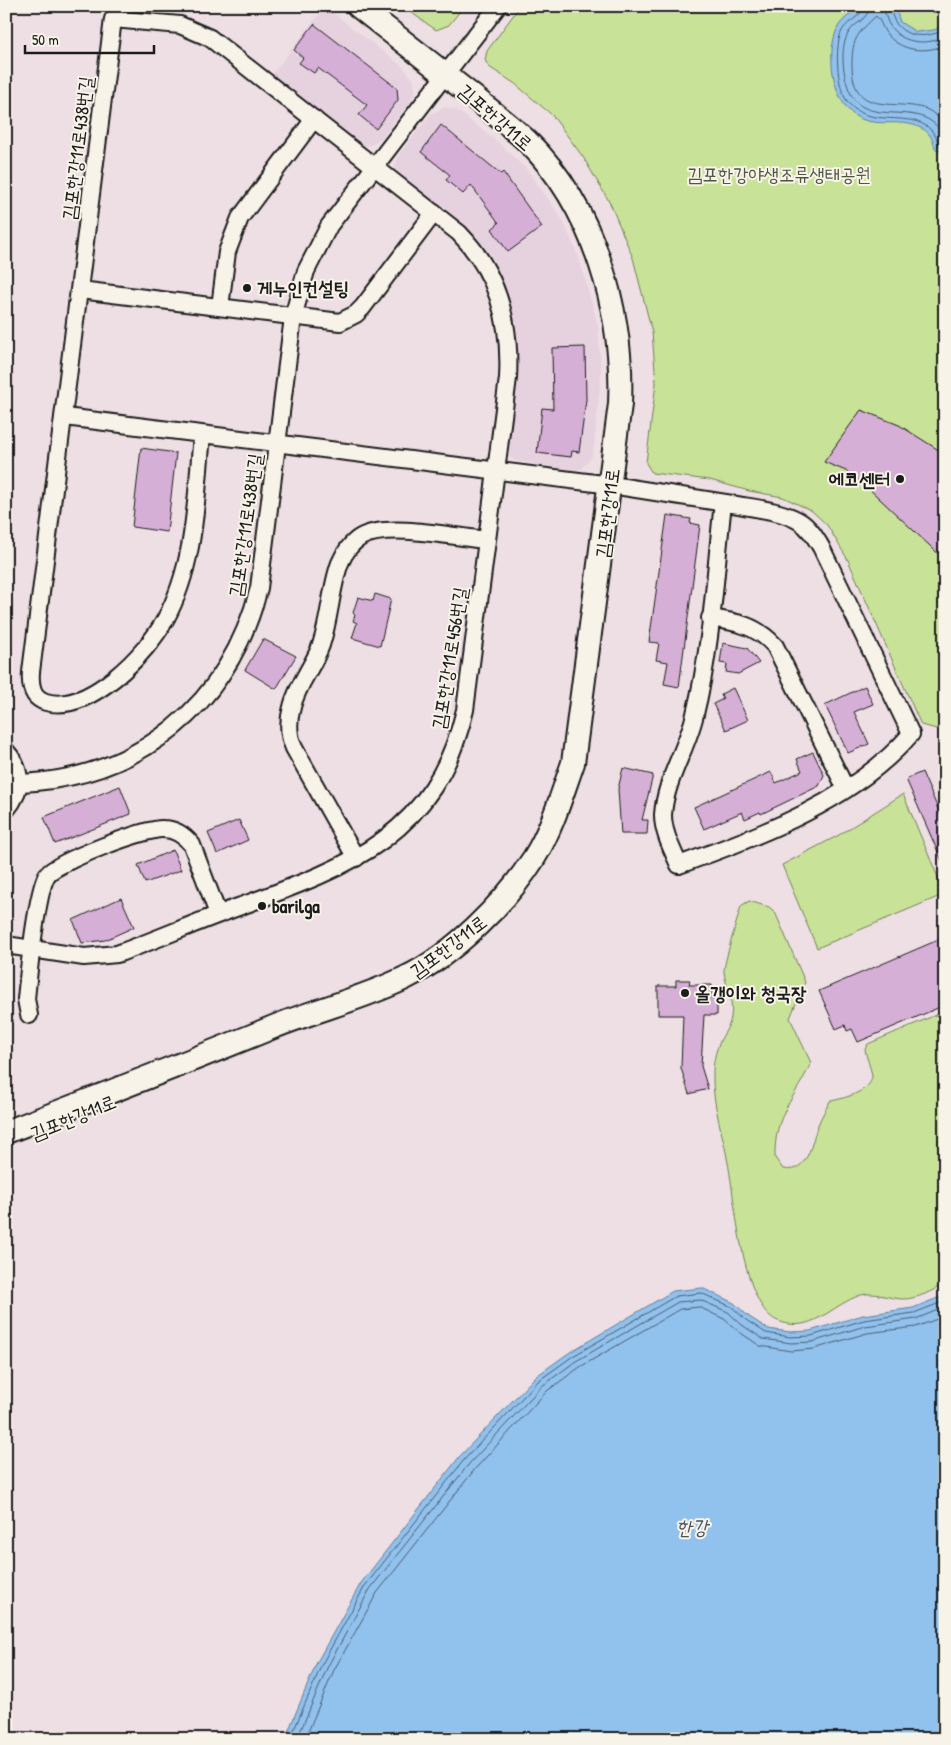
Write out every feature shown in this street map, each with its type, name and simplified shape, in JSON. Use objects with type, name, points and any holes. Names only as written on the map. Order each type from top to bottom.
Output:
[{"type":"main road","name":"김포한강11로","points":[[6,1144],[275,1035],[333,1008],[408,977],[452,947],[490,914],[535,857],[553,819],[573,763],[611,485],[620,404],[621,365],[613,310],[599,260],[572,203],[542,158],[528,142],[358,6]]},
{"type":"main road","name":"김포한강11로","points":[[6,1132],[281,1024],[333,1008]]},
{"type":"street","name":"김포한강11로438번길","points":[[20,784],[52,782],[83,775],[145,747],[177,724],[196,706],[226,669],[247,628],[259,588],[293,317],[298,292],[320,241],[329,226],[498,6]]},
{"type":"street","name":"김포한강11로438번길","points":[[65,417],[113,19],[180,25],[199,32],[375,166],[460,234],[478,255],[495,286],[507,328],[509,360],[496,470]]},
{"type":"street","points":[[220,307],[227,252],[240,218],[314,120]]},
{"type":"street","points":[[80,290],[340,322],[356,314],[434,213]]},
{"type":"street","points":[[202,435],[187,558],[183,577],[166,619],[144,650],[113,679],[80,698],[62,703],[44,701],[34,694],[30,681],[65,417],[611,485],[723,503],[785,515],[798,520],[814,535],[911,734],[896,752],[846,789],[783,824],[679,865],[663,823],[664,807],[696,712],[710,618],[723,503]]},
{"type":"street","name":"김포한강11로456번길","points":[[6,945],[84,957],[105,957],[311,880],[356,858],[390,836],[415,812],[440,776],[453,751],[465,710],[496,470]]},
{"type":"street","points":[[356,858],[294,748],[289,730],[294,699],[320,648],[325,632],[340,564],[353,543],[361,537],[381,531],[402,530],[486,540]]},
{"type":"street","points":[[710,618],[740,622],[751,626],[767,637],[775,646],[846,789]]},
{"type":"street","points":[[6,751],[14,760],[20,784],[15,800],[6,810]]},
{"type":"street","points":[[29,1015],[26,999],[43,884],[52,870],[68,862],[154,830],[172,830],[187,838],[192,845],[218,914]]},
{"type":"shaded area","points":[[325,7],[402,66],[414,80],[415,91],[411,101],[383,136],[373,144],[364,146],[351,139],[270,77]]},
{"type":"shaded area","points":[[445,107],[458,111],[501,145],[528,171],[562,219],[579,258],[598,326],[601,376],[594,446],[591,458],[581,469],[573,470],[516,461],[507,456],[515,341],[512,317],[502,281],[483,247],[470,233],[397,171],[395,166],[400,153],[431,114]]},
{"type":"green space","points":[[402,6],[464,6],[449,25],[436,30]]},
{"type":"green space","name":"김포한강야생조류생태공원","points":[[520,6],[945,6],[945,720],[937,729],[921,725],[848,560],[827,525],[812,511],[783,497],[749,491],[710,480],[652,473],[646,463],[656,383],[652,332],[633,258],[610,203],[583,157],[552,115],[514,83],[489,67],[485,60],[487,51]]},
{"type":"green space","points":[[903,794],[945,894],[817,948],[782,865],[839,835]]},
{"type":"green space","points":[[749,901],[769,907],[775,912],[805,982],[790,1018],[811,1063],[781,1118],[775,1158],[783,1169],[798,1167],[804,1162],[811,1148],[819,1122],[830,1101],[856,1093],[871,1081],[872,1076],[865,1049],[868,1044],[945,1011],[945,1283],[930,1292],[914,1298],[903,1299],[872,1294],[861,1295],[821,1317],[801,1324],[778,1321],[766,1312],[756,1295],[742,1250],[713,1085],[715,1055],[729,1024],[732,1011],[724,968],[741,906]]},
{"type":"water","points":[[860,6],[895,6],[900,22],[916,32],[934,30],[945,25],[945,153],[935,149],[931,137],[921,128],[914,125],[861,119],[851,113],[843,103],[834,78],[832,64],[834,38],[840,24]]},
{"type":"water","name":"한강","points":[[702,1288],[734,1303],[748,1316],[768,1329],[790,1332],[810,1331],[863,1315],[913,1308],[945,1295],[945,1739],[285,1739],[317,1662],[361,1583],[460,1456],[535,1377],[570,1352],[673,1291]]},
{"type":"building","points":[[314,24],[397,88],[398,100],[376,129],[359,115],[367,105],[318,68],[314,73],[299,63],[303,58],[294,50]]},
{"type":"building","points":[[441,125],[501,174],[503,172],[542,227],[508,252],[492,229],[499,223],[471,185],[463,194],[446,180],[450,175],[421,152]]},
{"type":"building","points":[[585,347],[586,400],[579,452],[572,451],[571,457],[537,453],[542,408],[553,409],[552,348]]},
{"type":"building","name":"에코센터","points":[[861,410],[899,425],[945,454],[945,560],[866,486],[846,471],[824,462]]},
{"type":"building","points":[[141,448],[176,453],[167,532],[132,527]]},
{"type":"building","points":[[667,515],[691,519],[690,523],[700,525],[679,687],[664,684],[668,662],[656,660],[659,643],[649,642]]},
{"type":"building","points":[[375,594],[391,599],[380,646],[352,638],[357,623],[353,621],[355,615],[353,613],[358,597],[373,601]]},
{"type":"building","points":[[263,639],[296,656],[276,689],[245,670]]},
{"type":"building","points":[[723,643],[747,648],[759,663],[738,674],[726,672],[727,664],[720,663]]},
{"type":"building","points":[[865,686],[873,704],[854,712],[869,744],[848,753],[825,705]]},
{"type":"building","points":[[733,688],[748,720],[726,730],[713,704],[723,699],[721,694]]},
{"type":"building","points":[[813,752],[824,775],[819,786],[761,814],[760,812],[745,819],[742,812],[704,829],[694,807],[771,772],[776,783],[802,771],[797,759]]},
{"type":"building","points":[[623,768],[653,775],[642,820],[648,820],[647,834],[621,834],[618,789]]},
{"type":"building","points":[[922,772],[945,825],[945,868],[906,779]]},
{"type":"building","points":[[120,786],[131,814],[55,844],[44,817]]},
{"type":"building","points":[[239,820],[248,840],[217,854],[208,833]]},
{"type":"building","points":[[173,850],[181,870],[145,883],[138,865]]},
{"type":"building","points":[[121,898],[134,927],[105,940],[82,943],[73,920]]},
{"type":"building","points":[[945,937],[945,1005],[858,1042],[852,1029],[847,1031],[845,1025],[836,1029],[819,991]]},
{"type":"building","points":[[676,980],[690,980],[689,985],[712,985],[712,999],[717,1000],[717,1015],[704,1015],[701,1066],[708,1089],[689,1094],[681,1068],[683,1015],[658,1015],[658,986],[676,986]]},
{"type":"place","name":"게누인컨설팅","points":[[247,288]]},
{"type":"place","name":"에코센터","points":[[900,479]]},
{"type":"place","name":"barilga","points":[[262,906]]},
{"type":"place","name":"올갱이와 청국장","points":[[685,993]]}]
